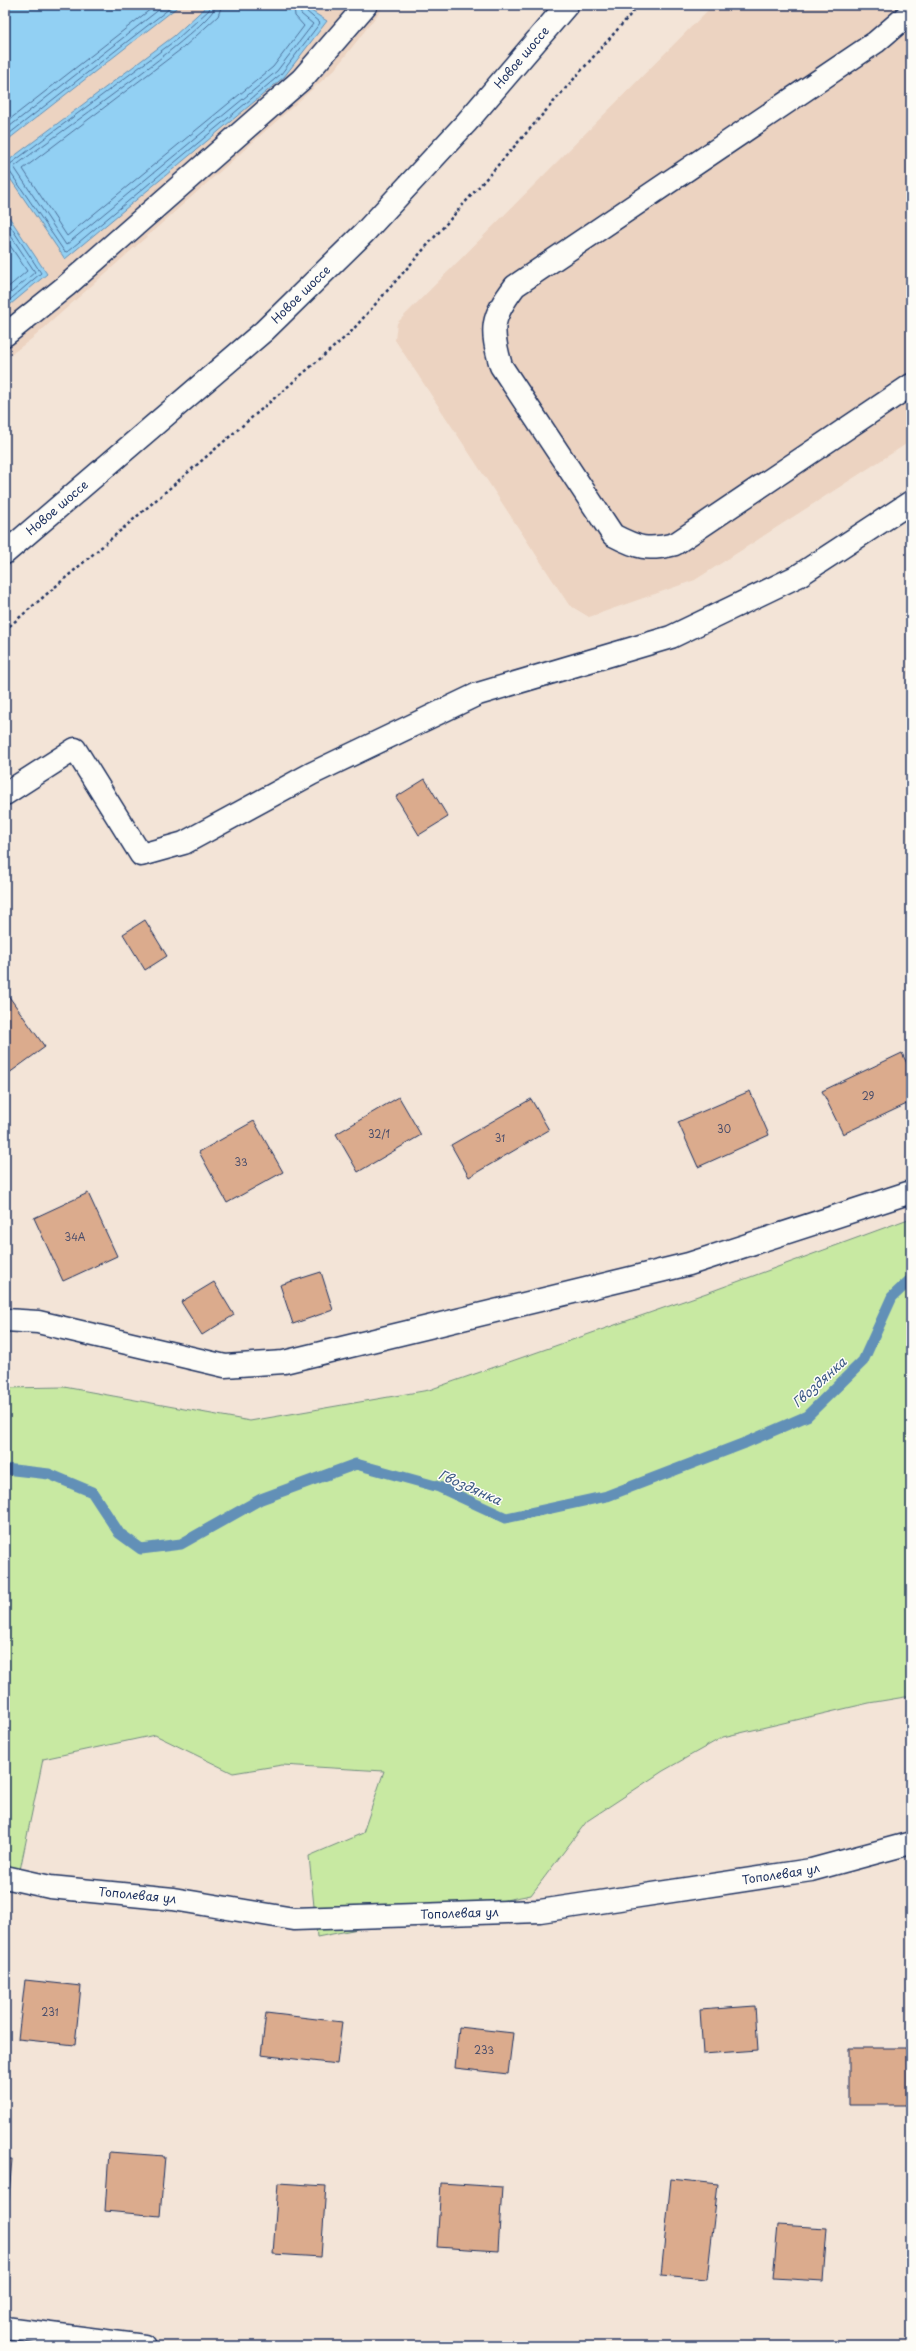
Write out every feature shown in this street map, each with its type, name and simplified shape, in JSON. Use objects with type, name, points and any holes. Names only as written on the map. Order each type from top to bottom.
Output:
[{"type":"street","points":[[5,335],[72,281],[302,79],[366,5]]},
{"type":"street","name":"Новое шоссе","points":[[5,553],[264,331],[364,233],[444,146],[567,5]]},
{"type":"street","points":[[911,12],[876,42],[515,286],[499,307],[494,322],[493,340],[501,366],[613,534],[634,546],[644,548],[657,549],[675,544],[911,385]]},
{"type":"street","points":[[5,794],[75,749],[141,855],[184,843],[311,774],[478,694],[671,637],[798,576],[911,502]]},
{"type":"street","points":[[5,1320],[38,1322],[225,1366],[284,1362],[689,1264],[911,1192]]},
{"type":"street","name":"Тополевая ул","points":[[5,1877],[50,1887],[173,1899],[294,1919],[540,1911],[811,1870],[911,1842]]},
{"type":"street","points":[[5,2328],[144,2346]]},
{"type":"path","points":[[5,630],[350,333],[638,5]]},
{"type":"shaded area","points":[[5,5],[385,5],[335,69],[34,337],[5,359]]},
{"type":"shaded area","points":[[713,5],[911,5],[911,441],[695,580],[589,617],[569,605],[395,340],[397,323]]},
{"type":"green space","points":[[911,1218],[911,1696],[869,1703],[723,1737],[663,1771],[587,1821],[531,1895],[317,1937],[309,1856],[363,1833],[384,1771],[282,1765],[233,1773],[155,1735],[43,1759],[19,1875],[5,1873],[5,1388],[64,1387],[250,1421],[429,1390],[715,1290]]},
{"type":"water","points":[[5,5],[180,5],[5,142]]},
{"type":"water","points":[[208,5],[311,5],[308,9],[327,21],[284,77],[65,259],[5,171],[5,163],[174,36]]},
{"type":"water","points":[[5,211],[47,274],[5,309]]},
{"type":"building","points":[[425,779],[448,817],[419,835],[396,797]]},
{"type":"building","points":[[145,920],[167,956],[145,970],[123,934]]},
{"type":"building","points":[[5,991],[45,1047],[5,1076]]},
{"type":"building","points":[[902,1053],[911,1072],[911,1102],[843,1134],[822,1091]]},
{"type":"building","points":[[750,1091],[769,1135],[698,1167],[678,1122]]},
{"type":"building","points":[[399,1097],[421,1135],[358,1172],[336,1134]]},
{"type":"building","points":[[531,1099],[549,1130],[469,1177],[451,1145]]},
{"type":"building","points":[[254,1121],[283,1172],[227,1203],[199,1152]]},
{"type":"building","points":[[88,1193],[117,1256],[63,1281],[34,1218]]},
{"type":"building","points":[[321,1272],[333,1310],[293,1324],[280,1285]]},
{"type":"building","points":[[214,1282],[234,1315],[202,1335],[181,1302]]},
{"type":"building","points":[[25,1980],[81,1986],[75,2045],[18,2039]]},
{"type":"building","points":[[755,2006],[758,2050],[703,2054],[700,2010]]},
{"type":"building","points":[[266,2013],[342,2022],[337,2064],[261,2055]]},
{"type":"building","points":[[459,2027],[513,2033],[508,2074],[455,2068]]},
{"type":"building","points":[[849,2048],[911,2048],[911,2105],[849,2105]]},
{"type":"building","points":[[109,2152],[165,2156],[160,2216],[105,2211]]},
{"type":"building","points":[[5,2159],[12,2159],[8,2208],[5,2208]]},
{"type":"building","points":[[671,2179],[718,2184],[707,2279],[661,2275]]},
{"type":"building","points":[[278,2183],[326,2186],[321,2257],[273,2254]]},
{"type":"building","points":[[441,2183],[502,2187],[498,2251],[437,2247]]},
{"type":"building","points":[[778,2225],[827,2228],[823,2281],[773,2278]]},
{"type":"waterway","name":"Гвоздянка","points":[[5,1469],[49,1474],[92,1492],[119,1533],[141,1549],[181,1544],[261,1499],[356,1464],[439,1487],[506,1518],[607,1496],[745,1443],[807,1416],[863,1361],[892,1297],[911,1279]]}]
